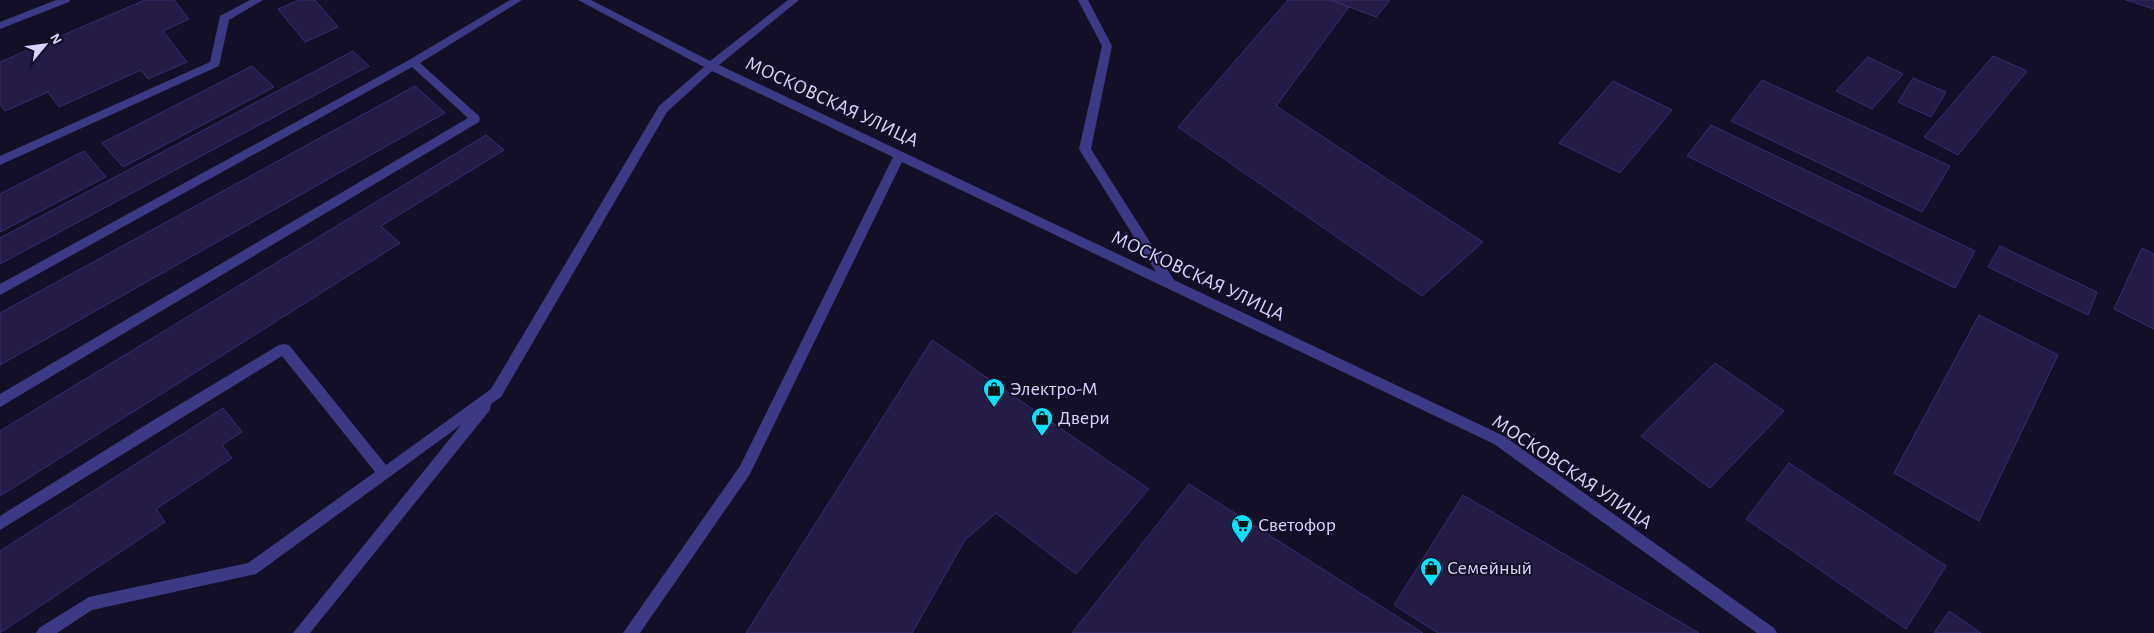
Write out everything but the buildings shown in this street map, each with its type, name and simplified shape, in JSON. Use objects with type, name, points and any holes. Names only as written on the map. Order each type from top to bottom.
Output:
[{"type":"street","points":[[0,26],[65,0]]},
{"type":"street","points":[[0,161],[215,64],[224,18],[258,0]]},
{"type":"street","points":[[0,290],[413,62],[517,0]]},
{"type":"street","name":"МОСКОВСКАЯ УЛИЦА","points":[[583,0],[711,66],[1499,440],[1769,633]]},
{"type":"street","points":[[301,633],[496,393],[663,109],[711,66],[794,0]]},
{"type":"street","points":[[1083,0],[1107,46],[1084,149],[1170,283]]},
{"type":"street","points":[[0,401],[474,119],[413,62]]},
{"type":"street","points":[[631,633],[745,470],[900,155]]},
{"type":"street","points":[[0,524],[157,425],[284,349],[384,473]]},
{"type":"street","points":[[44,633],[89,604],[251,569],[496,393]]},
{"type":"place","name":"Электро-М","points":[[994,408]]},
{"type":"place","name":"Двери","points":[[1042,437]]},
{"type":"place","name":"Светофор","points":[[1242,544]]},
{"type":"place","name":"Семейный","points":[[1431,587]]}]
